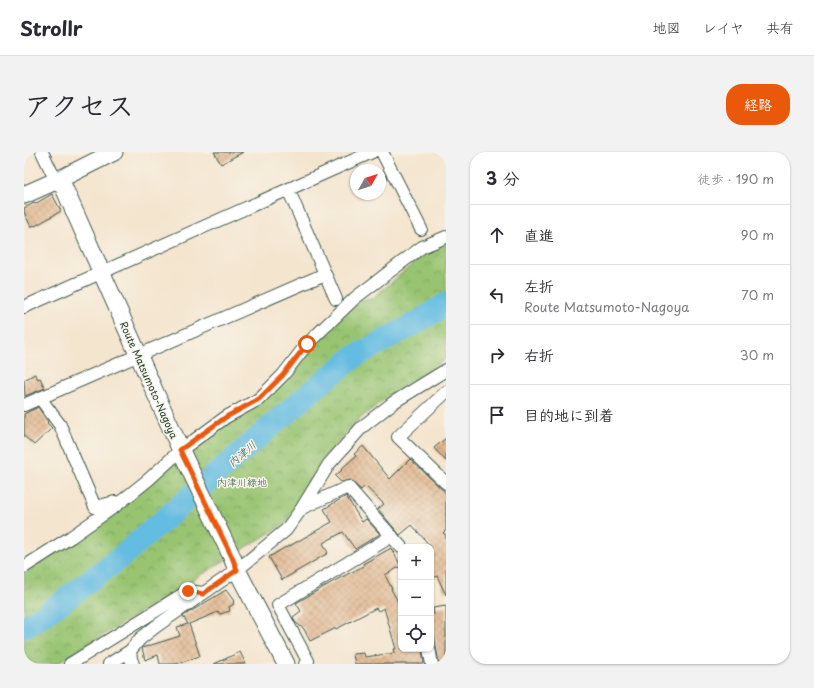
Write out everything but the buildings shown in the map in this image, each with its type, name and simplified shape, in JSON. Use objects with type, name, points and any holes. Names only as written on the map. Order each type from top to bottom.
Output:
[{"type":"main road","points":[[24,195],[114,152]]},
{"type":"main road","name":"Route Matsumoto-Nagoya","points":[[58,180],[102,273],[182,453],[234,563],[286,664]]},
{"type":"street","points":[[42,152],[58,180]]},
{"type":"street","points":[[24,307],[372,152]]},
{"type":"street","points":[[382,152],[421,229]]},
{"type":"street","points":[[288,190],[336,299]]},
{"type":"street","points":[[24,567],[71,537],[118,504],[226,417],[259,399],[283,375],[307,344],[355,298],[422,247],[446,237]]},
{"type":"street","points":[[24,405],[325,274]]},
{"type":"street","points":[[109,664],[130,651],[140,639],[155,627],[203,594],[234,563],[286,530],[302,508],[329,464],[362,428],[394,402],[446,370]]},
{"type":"street","points":[[446,392],[398,437],[446,483]]},
{"type":"street","points":[[40,398],[60,426],[95,507],[115,502],[118,504]]},
{"type":"street","points":[[302,508],[348,487],[399,544]]},
{"type":"street","points":[[305,664],[308,661],[278,604],[392,536]]},
{"type":"street","points":[[70,664],[188,591],[203,594]]},
{"type":"street","points":[[130,651],[133,664]]},
{"type":"street","points":[[430,652],[432,664]]},
{"type":"green space","name":"内津川緑地","points":[[446,241],[446,359],[393,392],[356,422],[323,458],[286,523],[56,664],[24,664],[24,574],[73,541],[227,421],[359,301],[374,297],[423,255]]},
{"type":"waterway","name":"内津川","points":[[24,627],[63,601],[122,556],[314,389],[354,357],[423,319],[446,304]]},
{"type":"route","points":[[188,591],[203,594],[237,570],[180,450],[226,417],[259,399],[283,375],[307,344]]}]
